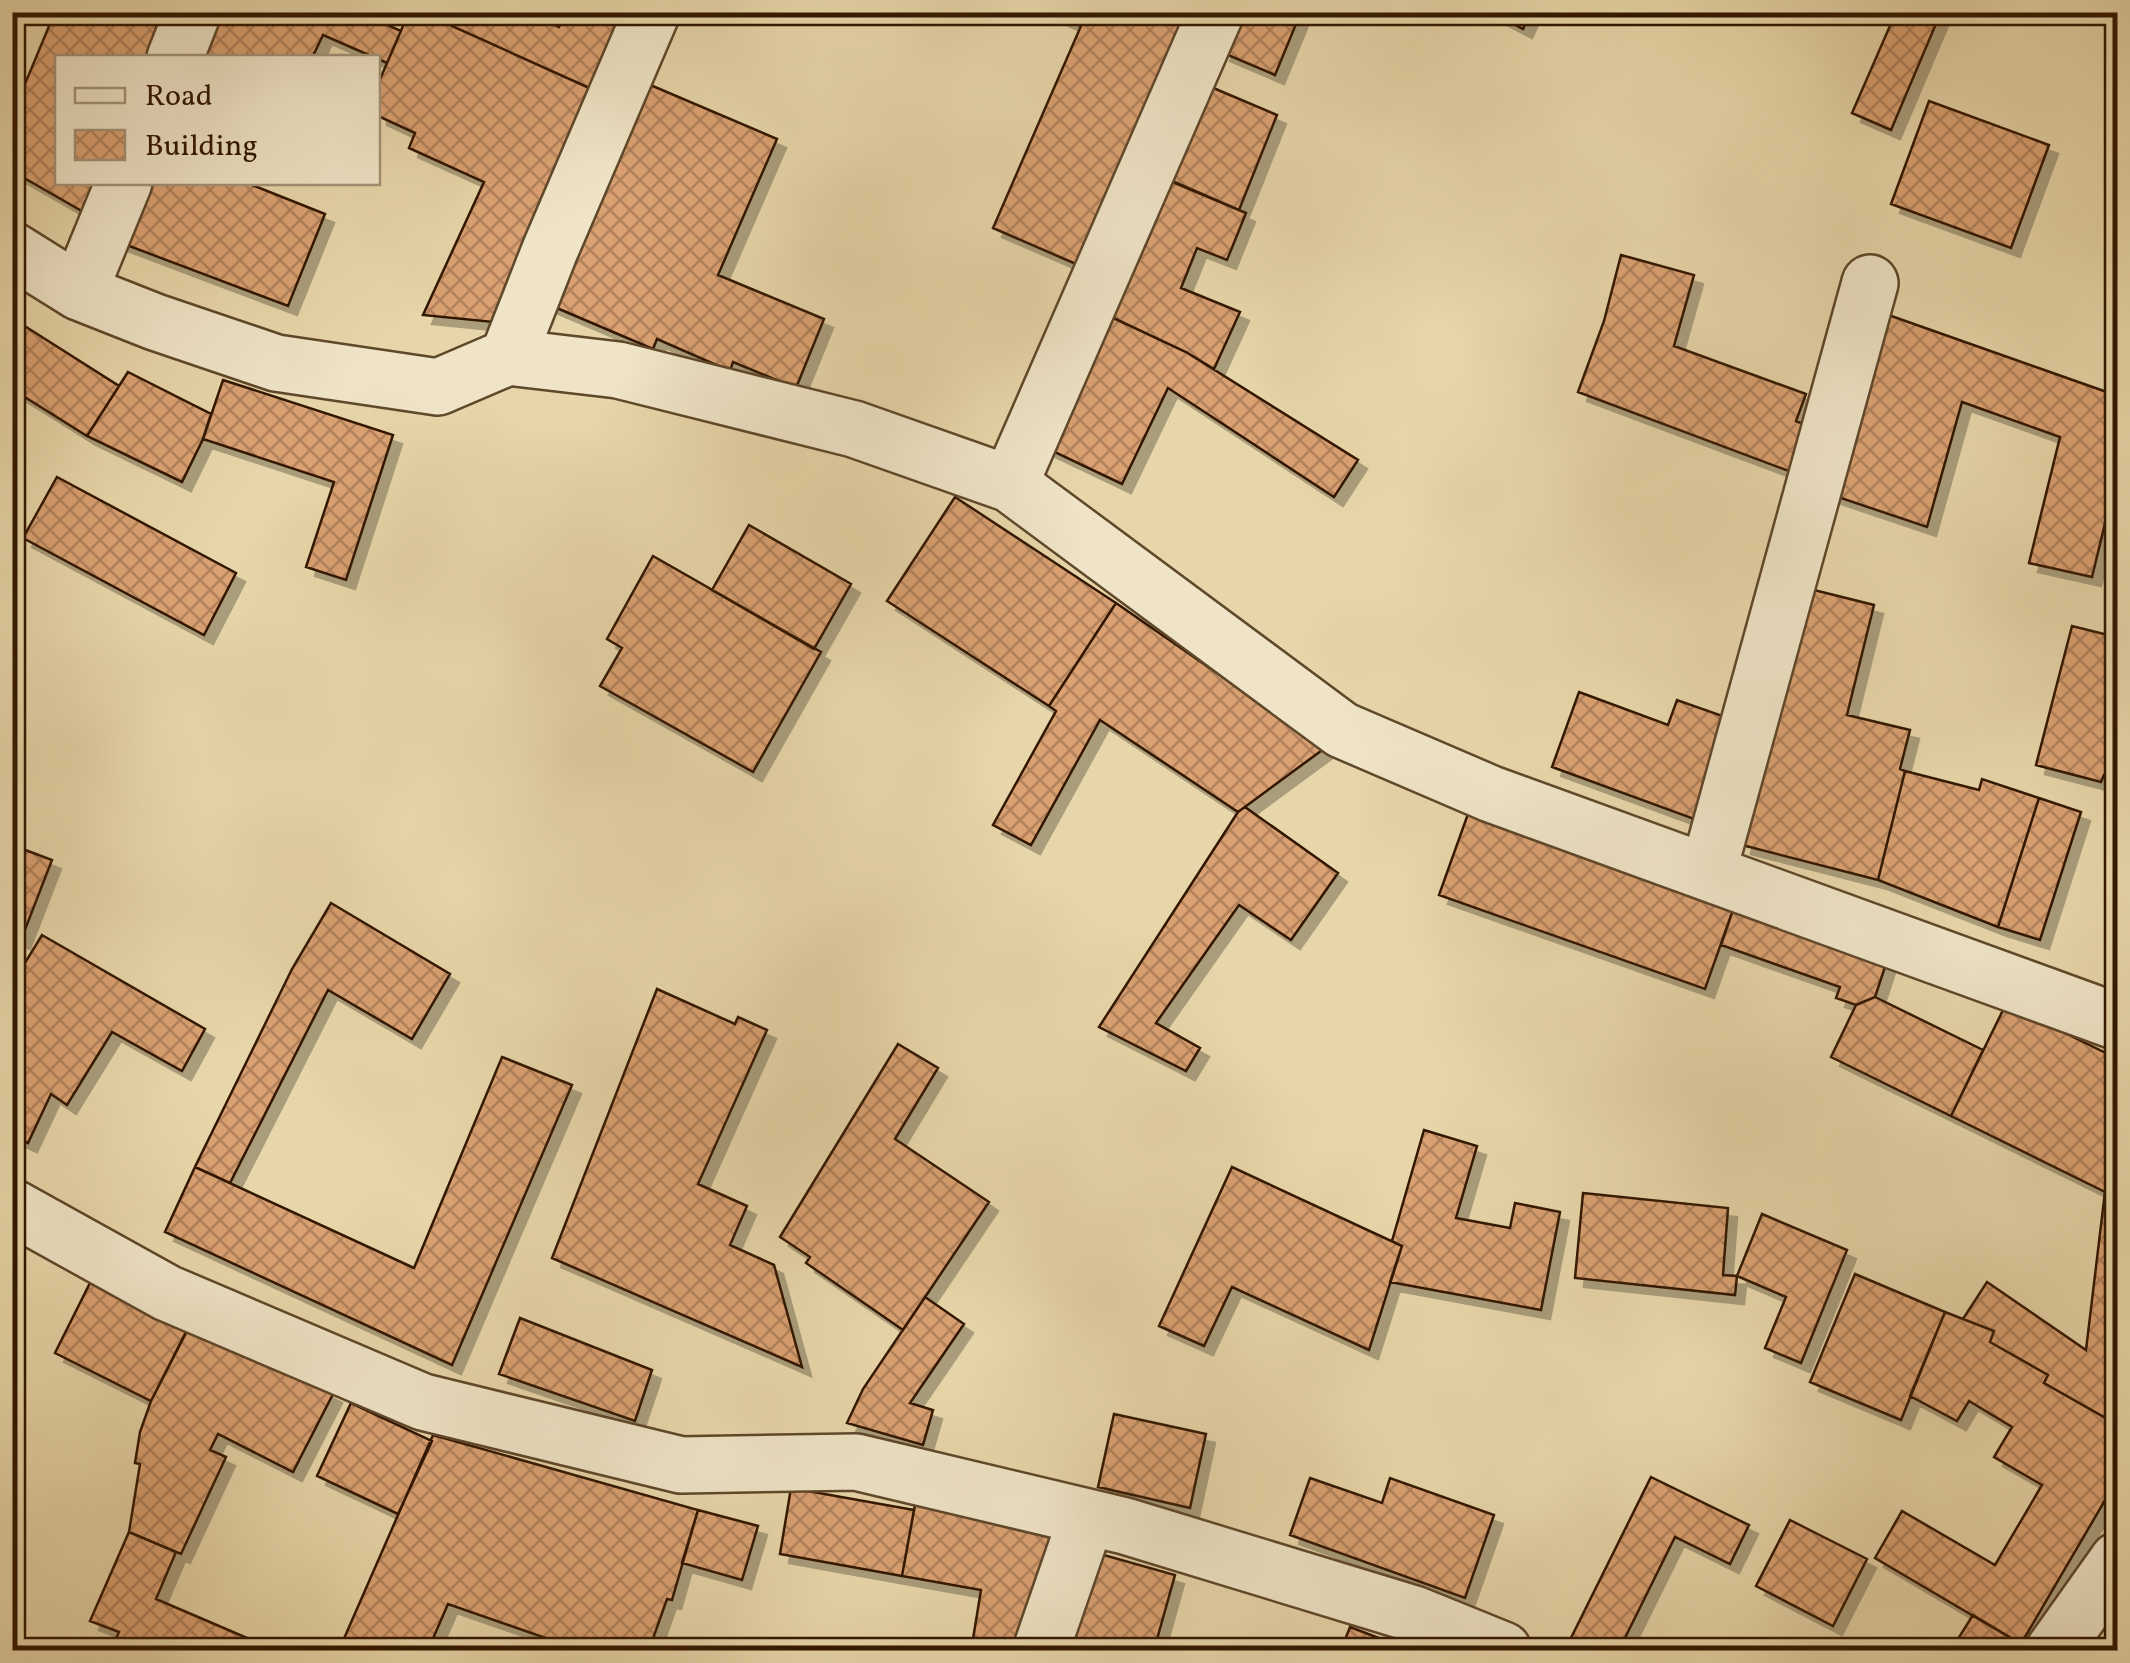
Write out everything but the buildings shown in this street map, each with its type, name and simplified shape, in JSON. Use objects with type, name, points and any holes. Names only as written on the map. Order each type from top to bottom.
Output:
[{"type":"street","points":[[176,55],[193,12]]},
{"type":"street","points":[[508,357],[652,12]]},
{"type":"street","points":[[1010,484],[1216,12]]},
{"type":"street","points":[[79,292],[123,185]]},
{"type":"street","points":[[12,250],[79,292],[276,363],[438,387],[508,357],[618,370],[854,429],[1010,484],[1342,730],[1491,794],[2118,1022]]},
{"type":"street","points":[[1708,872],[1870,282]]},
{"type":"street","points":[[12,1208],[168,1293],[423,1402],[680,1465],[856,1462],[1125,1526],[1414,1614],[1502,1650]]},
{"type":"street","points":[[1041,1650],[1087,1517]]},
{"type":"street","points":[[2054,1650],[2118,1560]]}]
